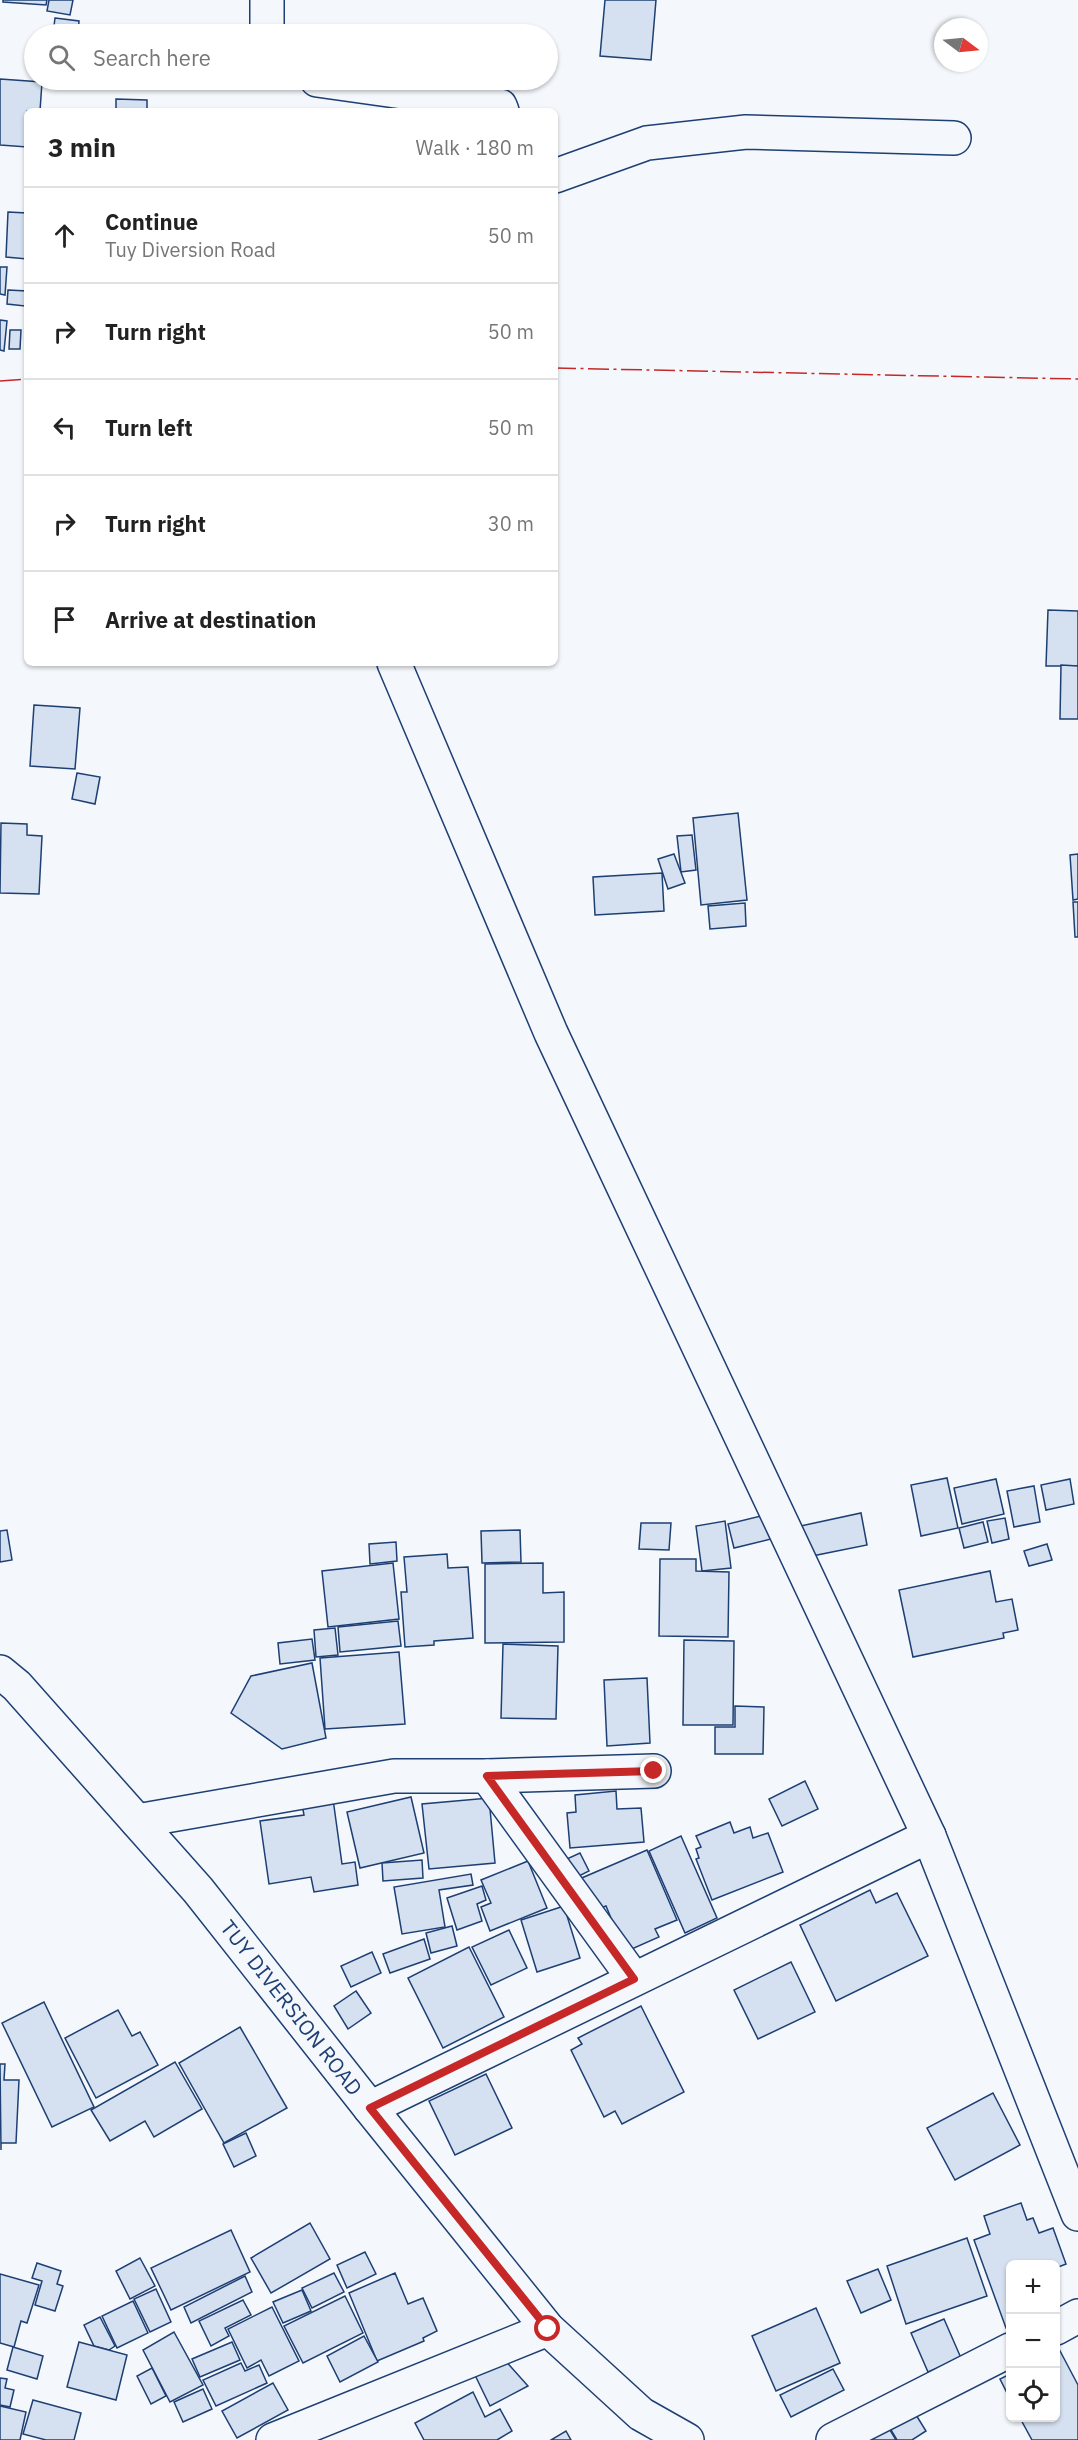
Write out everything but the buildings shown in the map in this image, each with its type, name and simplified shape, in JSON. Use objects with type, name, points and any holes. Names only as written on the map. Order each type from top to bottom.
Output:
[{"type":"street","points":[[267,0],[267,24]]},
{"type":"street","points":[[334,90],[348,98],[488,108]]},
{"type":"street","points":[[558,175],[647,143],[746,132],[954,138]]},
{"type":"street","points":[[395,666],[551,1034],[929,1836],[1078,2214]]},
{"type":"street","name":"TUY DIVERSION ROAD","points":[[0,1672],[17,1686],[198,1890],[548,2329],[641,2414],[687,2440]]},
{"type":"street","points":[[137,1821],[394,1776],[654,1771]]},
{"type":"street","points":[[487,1776],[634,1979]]},
{"type":"street","points":[[370,2108],[929,1836]]},
{"type":"street","points":[[1060,2326],[1078,2316]]},
{"type":"street","points":[[273,2440],[548,2329]]},
{"type":"street","points":[[833,2440],[1006,2353]]},
{"type":"power","points":[[558,368],[1078,379]]},
{"type":"power","points":[[0,381],[24,379]]},
{"type":"route","points":[[548,2329],[370,2108],[634,1979],[487,1776],[654,1771]]}]
